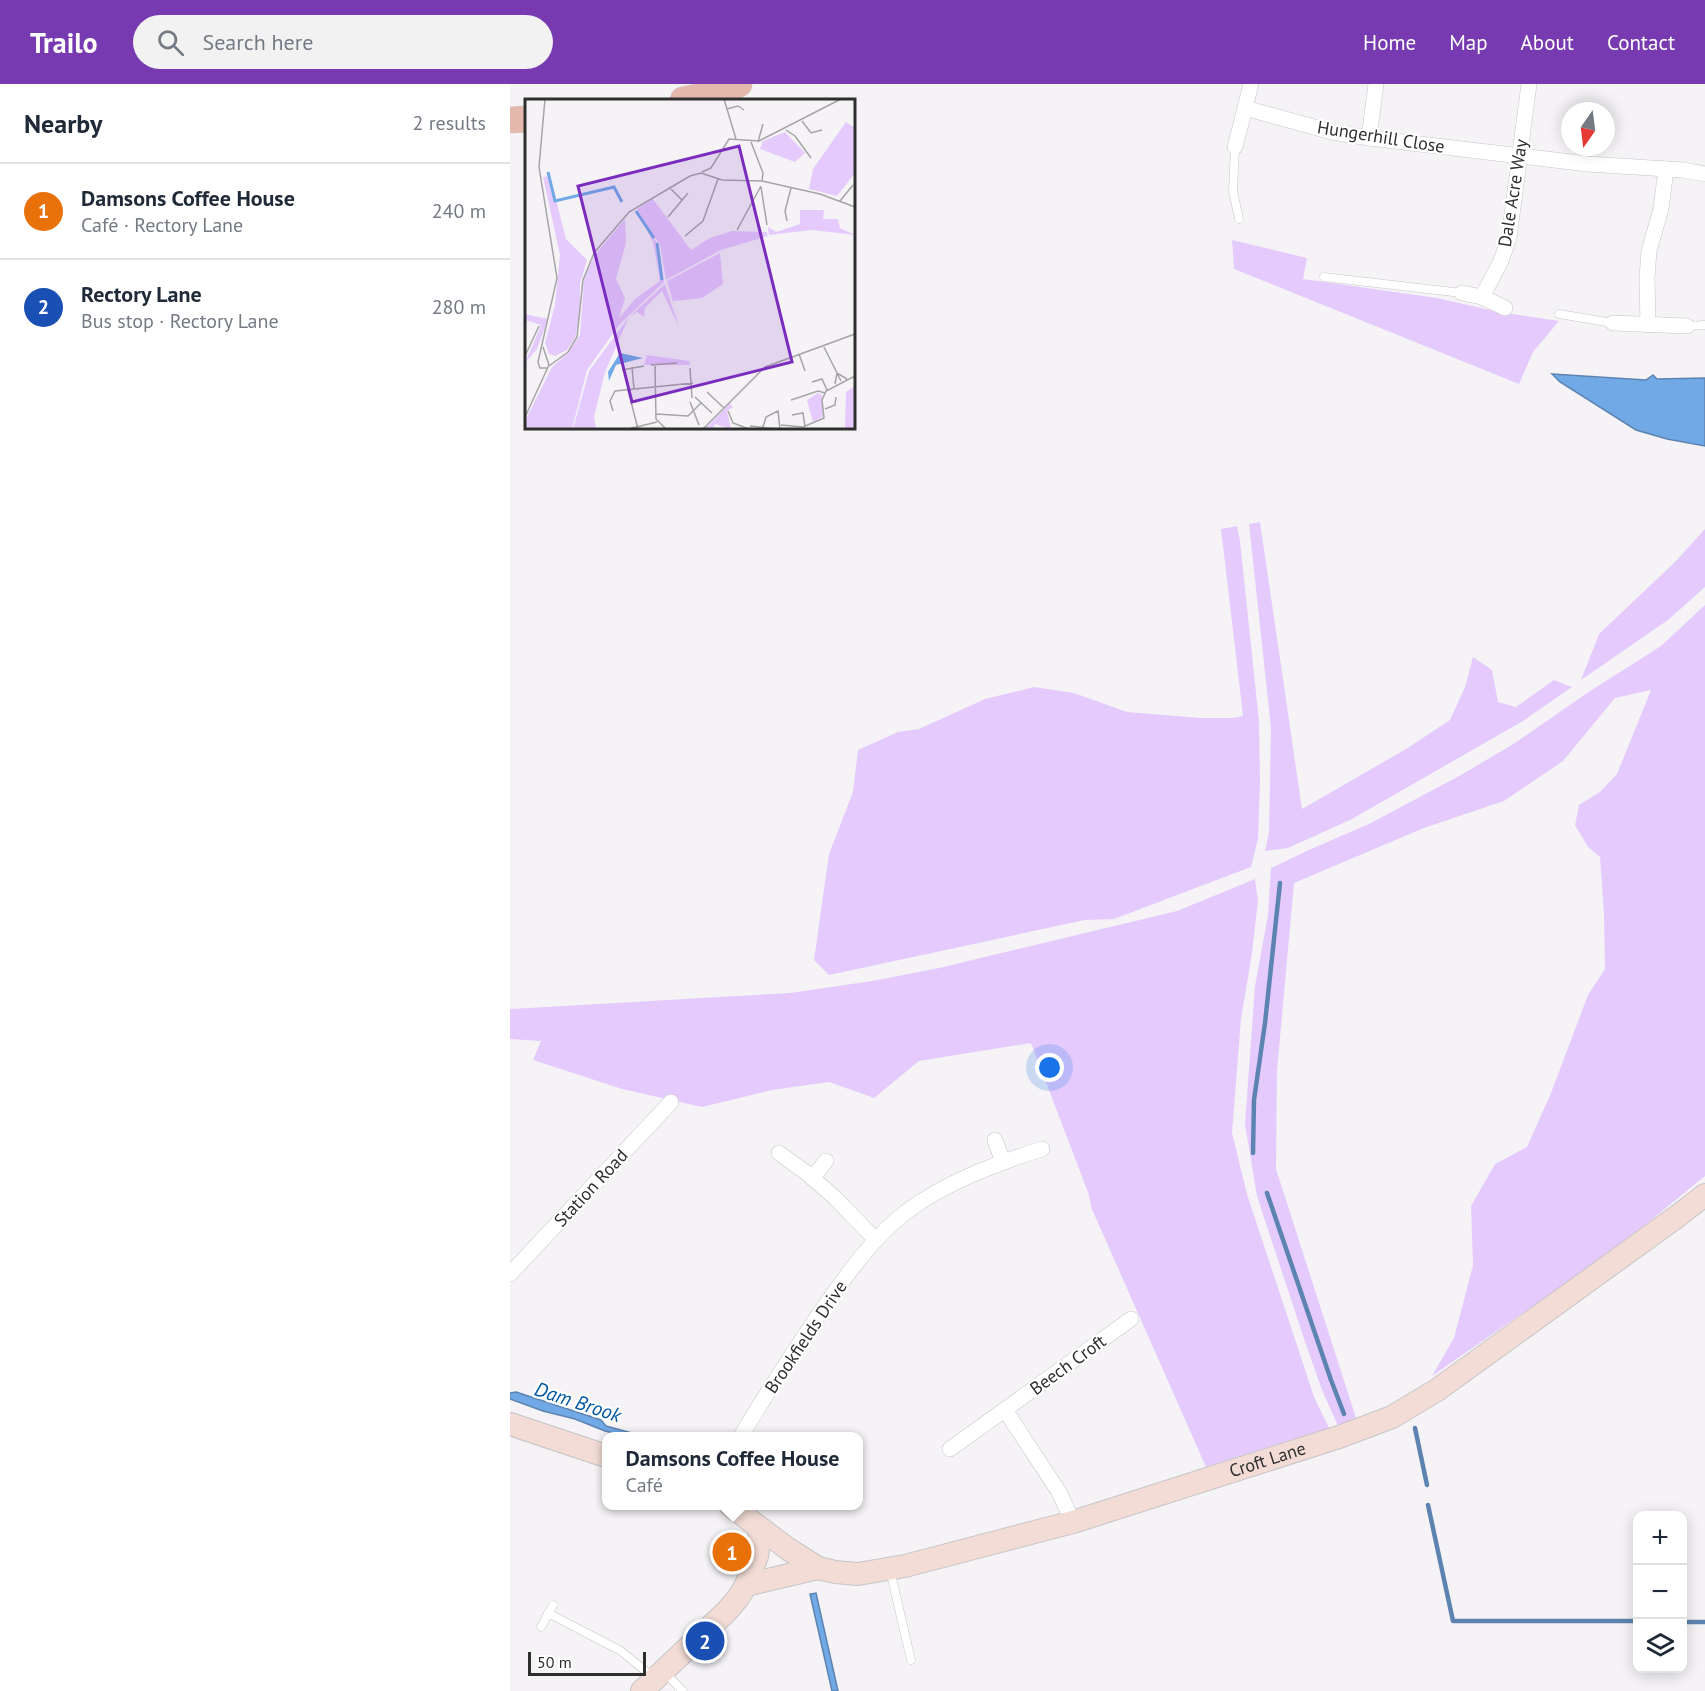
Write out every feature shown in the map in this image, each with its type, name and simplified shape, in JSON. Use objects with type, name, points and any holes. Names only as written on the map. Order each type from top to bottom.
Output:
[{"type":"main road","points":[[688,99],[715,93],[739,84]]},
{"type":"main road","points":[[510,120],[525,119]]},
{"type":"street","points":[[1235,147],[1251,84]]},
{"type":"street","points":[[1369,138],[1376,84]]},
{"type":"street","name":"Dale Acre Way","points":[[1482,297],[1501,261],[1509,238],[1529,84]]},
{"type":"street","name":"Hungerhill Close","points":[[1245,108],[1332,132],[1369,138],[1588,164],[1683,170],[1705,174]]},
{"type":"street","points":[[1648,325],[1649,251],[1661,209],[1665,169]]},
{"type":"street","points":[[1462,293],[1482,297],[1505,308]]},
{"type":"street","points":[[1613,323],[1687,326]]},
{"type":"street","name":"Station Road","points":[[510,1274],[671,1102]]},
{"type":"street","points":[[995,1140],[1003,1162]]},
{"type":"street","name":"Brookfields Drive","points":[[744,1432],[811,1327],[844,1280],[888,1227],[929,1197],[972,1174],[1042,1149]]},
{"type":"street","points":[[780,1152],[834,1197],[876,1240]]},
{"type":"street","points":[[812,1178],[826,1161]]},
{"type":"street","name":"Croft Lane","points":[[736,1510],[818,1568],[858,1574],[890,1569],[1073,1522],[1339,1437],[1392,1417],[1437,1390],[1705,1195]]},
{"type":"street","name":"Beech Croft","points":[[950,1449],[1131,1319]]},
{"type":"street","points":[[1005,1410],[1059,1492],[1073,1522]]},
{"type":"street","points":[[510,1424],[602,1455]]},
{"type":"street","points":[[654,1680],[738,1598],[769,1535]]},
{"type":"street","points":[[746,1585],[818,1568]]},
{"type":"lane","points":[[1235,147],[1233,191],[1239,219]]},
{"type":"lane","points":[[1324,277],[1462,293]]},
{"type":"lane","points":[[1559,314],[1613,323]]},
{"type":"lane","points":[[1687,326],[1705,325]]},
{"type":"lane","points":[[890,1569],[911,1660]]},
{"type":"lane","points":[[541,1627],[553,1605]]},
{"type":"lane","points":[[548,1613],[621,1651],[654,1680],[683,1691]]},
{"type":"shaded area","points":[[1232,240],[1307,258],[1303,279],[1437,298],[1499,312],[1559,321],[1533,352],[1519,384],[1234,269]]},
{"type":"shaded area","points":[[1260,522],[1302,809],[1406,749],[1450,720],[1465,687],[1473,657],[1492,670],[1498,702],[1516,707],[1554,680],[1572,687],[1523,721],[1352,819],[1288,848],[1265,851],[1269,832],[1271,728],[1249,524]]},
{"type":"shaded area","points":[[1237,526],[1259,721],[1258,839],[1251,867],[1114,919],[1085,920],[829,975],[814,960],[829,854],[853,792],[858,750],[898,732],[919,729],[985,699],[1034,687],[1074,693],[1127,712],[1201,718],[1243,716],[1221,529]]},
{"type":"shaded area","points":[[1705,529],[1705,587],[1668,620],[1581,680],[1599,634],[1675,562]]},
{"type":"shaded area","points":[[1705,605],[1705,1176],[1618,1247],[1432,1376],[1454,1338],[1473,1265],[1471,1206],[1495,1164],[1527,1147],[1551,1093],[1588,995],[1605,969],[1600,857],[1588,847],[1575,825],[1579,805],[1600,792],[1617,774],[1651,690],[1615,698],[1563,761],[1504,801],[1424,828],[1294,883],[1277,1071],[1276,1169],[1357,1421],[1338,1426],[1322,1390],[1257,1196],[1245,1124],[1255,986],[1268,915],[1271,868],[1369,824],[1515,743],[1587,693],[1661,646]]},
{"type":"shaded area","points":[[1255,879],[1258,901],[1241,1019],[1232,1133],[1247,1194],[1314,1397],[1329,1428],[1206,1467],[1091,1207],[1089,1195],[1031,1043],[919,1061],[874,1098],[829,1082],[772,1090],[702,1107],[622,1089],[533,1060],[541,1041],[510,1039],[510,1009],[790,993],[872,981],[939,968],[1177,911]]},
{"type":"water","points":[[1552,374],[1646,380],[1653,375],[1657,379],[1705,378],[1705,446],[1636,430],[1560,382]]},
{"type":"water","points":[[516,1392],[601,1420],[606,1426],[628,1432],[605,1431],[575,1419],[543,1411],[510,1399],[510,1393]]},
{"type":"water","points":[[816,1593],[838,1691],[832,1691],[810,1594]]},
{"type":"waterway","points":[[1253,1153],[1254,1100],[1280,883]]},
{"type":"waterway","points":[[1267,1193],[1344,1414]]},
{"type":"waterway","points":[[1415,1428],[1427,1485]]},
{"type":"waterway","points":[[1428,1505],[1453,1621],[1633,1621]]},
{"type":"waterway","points":[[1687,1622],[1705,1622]]},
{"type":"place","name":"Damsons Coffee House","points":[[732,1552]]},
{"type":"place","name":"Rectory Lane","points":[[705,1641]]},
{"type":"water label","name":"Dam Brook","points":[[578,1402]]}]
